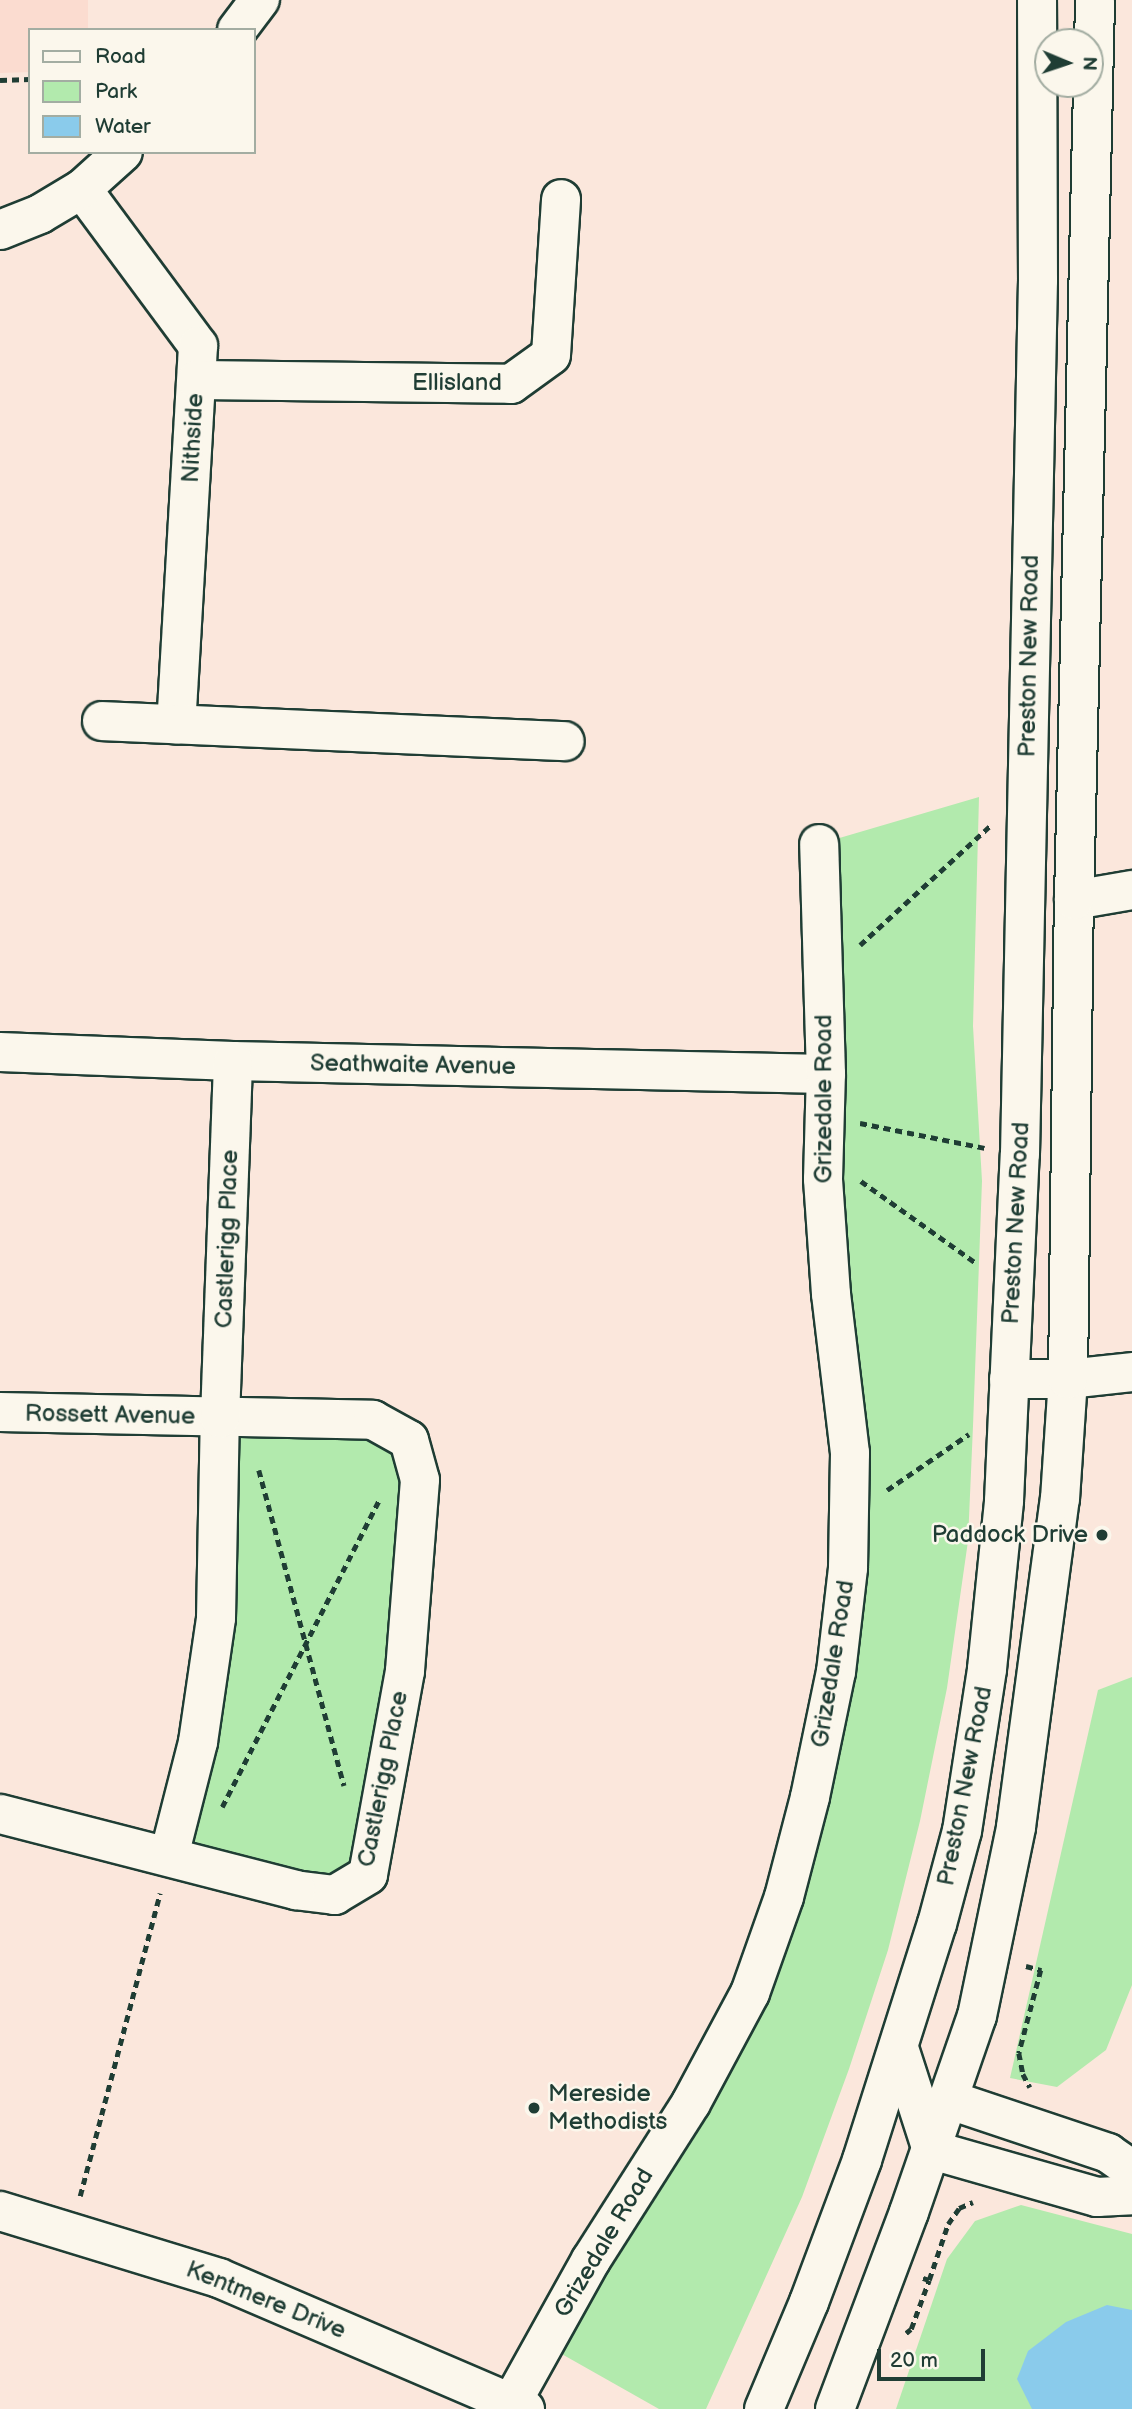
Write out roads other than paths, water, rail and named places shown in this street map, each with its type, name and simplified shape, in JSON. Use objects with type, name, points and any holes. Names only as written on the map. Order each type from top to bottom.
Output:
[{"type":"main road","points":[[239,28],[260,0]]},
{"type":"main road","name":"Preston New Road","points":[[764,2409],[809,2302],[862,2160],[899,2048],[961,1830],[986,1669],[1004,1501],[1020,1154],[1038,280],[1037,0]]},
{"type":"main road","name":"Preston New Road","points":[[835,2409],[934,2122],[977,2016],[991,1956],[1032,1724],[1060,1499],[1068,1379],[1074,901],[1095,0]]},
{"type":"main road","points":[[0,230],[40,214],[82,189],[122,154]]},
{"type":"main road","name":"Nithside","points":[[82,189],[198,346],[176,724]]},
{"type":"main road","name":"Ellisland","points":[[197,380],[511,384],[551,355],[561,199]]},
{"type":"main road","points":[[102,721],[565,741]]},
{"type":"main road","name":"Grizedale Road","points":[[515,2407],[591,2259],[691,2103],[750,1993],[784,1897],[813,1785],[836,1672],[848,1568],[850,1453],[831,1294],[824,1155],[826,1074],[819,844]]},
{"type":"main road","points":[[1074,901],[1132,890]]},
{"type":"main road","name":"Seathwaite Avenue","points":[[0,1052],[826,1074]]},
{"type":"main road","name":"Castlerigg Place","points":[[232,1418],[373,1420],[409,1440],[420,1480],[405,1671],[368,1875],[335,1895],[296,1890],[182,1860],[216,1618],[232,1418],[233,1060]]},
{"type":"main road","points":[[1008,1393],[1068,1379],[1132,1372]]},
{"type":"main road","name":"Rossett Avenue","points":[[0,1412],[232,1418]]},
{"type":"main road","points":[[0,1814],[182,1860]]},
{"type":"main road","points":[[899,2048],[934,2122],[1097,2197],[1132,2195]]},
{"type":"main road","points":[[862,2160],[934,2122],[1108,2152],[1132,2170]]},
{"type":"main road","name":"Kentmere Drive","points":[[0,2211],[219,2278],[515,2407]]},
{"type":"water","points":[[1107,2305],[1132,2310],[1132,2409],[1032,2409],[1017,2379],[1028,2351],[1066,2322]]},
{"type":"place","name":"Paddock Drive","points":[[1102,1535]]},
{"type":"place","name":"Mereside Methodists","points":[[534,2108]]}]
